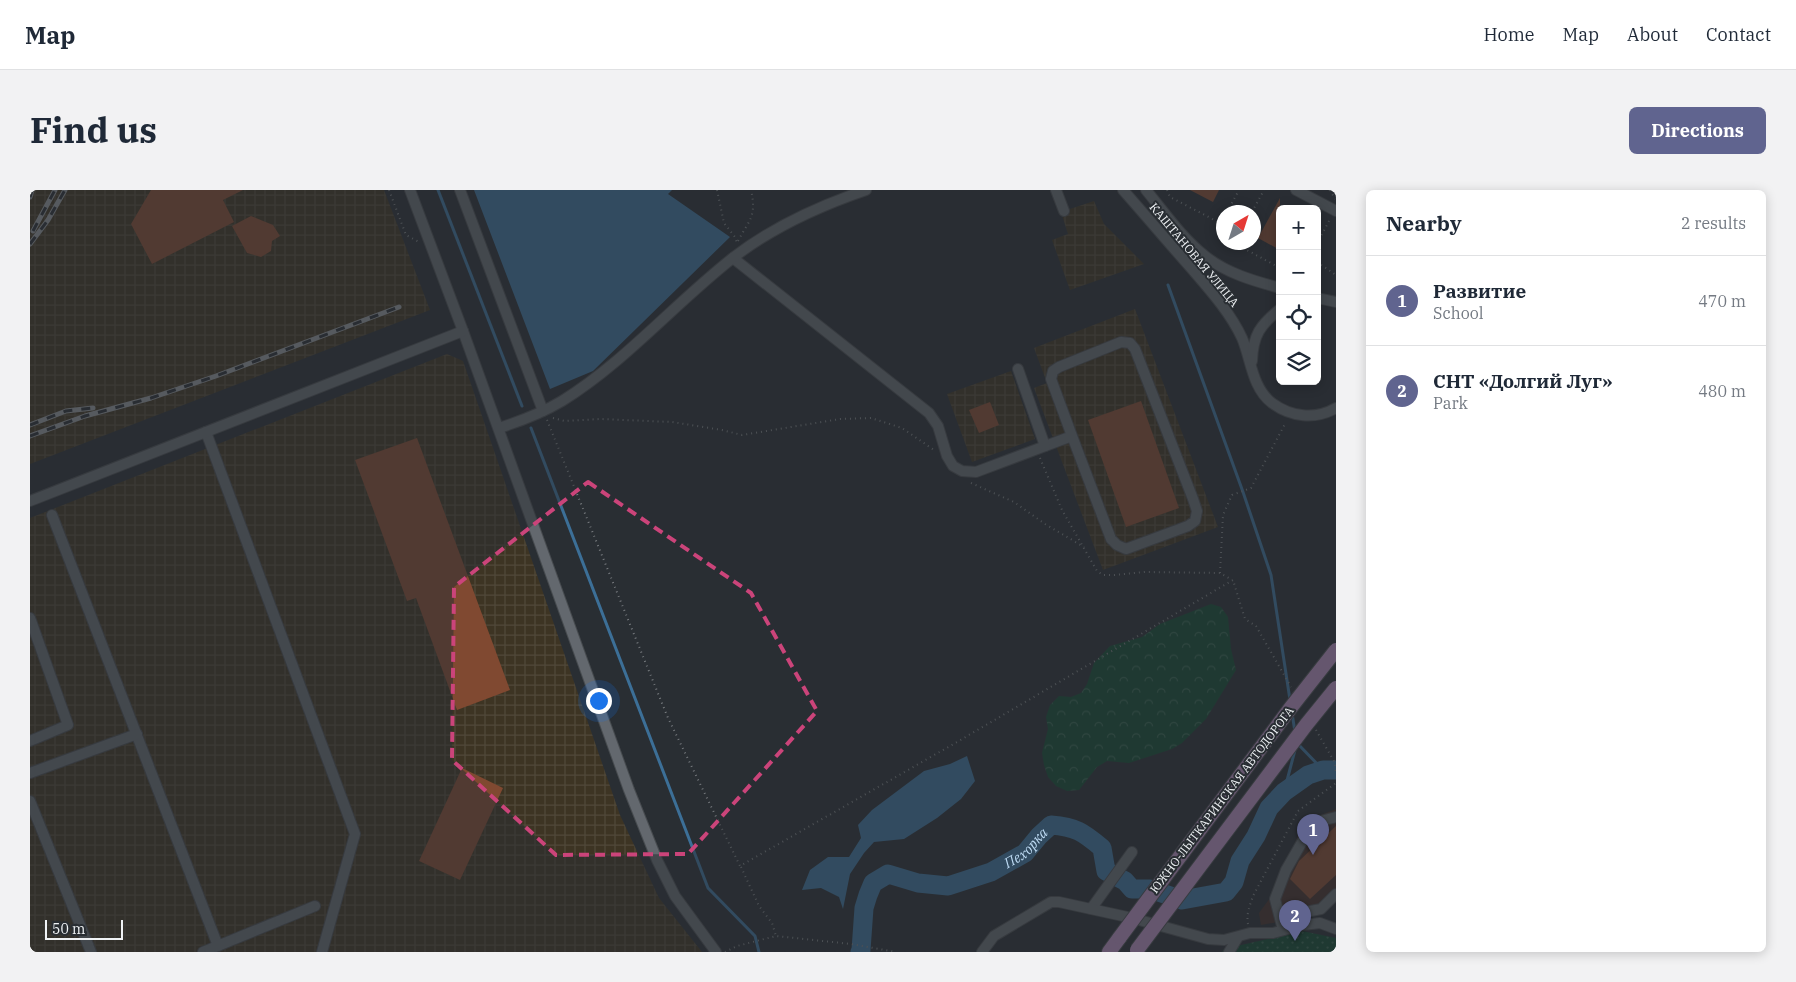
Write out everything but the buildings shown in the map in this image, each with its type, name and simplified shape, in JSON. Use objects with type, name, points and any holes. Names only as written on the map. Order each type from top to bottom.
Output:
[{"type":"main road","name":"ЮЖНО-ЛЫТКАРИНСКАЯ АВТОДОРОГА","points":[[1109,952],[1292,706],[1336,650]]},
{"type":"main road","name":"ЮЖНО-ЛЫТКАРИНСКАЯ АВТОДОРОГА","points":[[1136,951],[1336,688]]},
{"type":"street","points":[[410,190],[464,331],[657,860],[675,896],[716,952]]},
{"type":"street","points":[[460,190],[544,413]]},
{"type":"street","points":[[499,428],[544,413],[578,389],[613,362],[734,256],[801,216],[834,201],[866,190]]},
{"type":"street","points":[[1056,190],[1064,211]]},
{"type":"street","name":"КАШТАНОВАЯ УЛИЦА","points":[[1123,190],[1226,311],[1242,338],[1258,386],[1271,402],[1288,412],[1308,416],[1328,413],[1336,408]]},
{"type":"street","name":"КАШТАНОВАЯ УЛИЦА","points":[[1146,190],[1185,237],[1206,257],[1229,271],[1276,287]]},
{"type":"street","points":[[1296,190],[1336,207]]},
{"type":"street","points":[[734,256],[929,412],[938,426],[947,456],[953,466],[962,471],[976,472],[1072,436]]},
{"type":"street","points":[[1327,300],[1336,308]]},
{"type":"street","points":[[1252,367],[1253,345],[1262,325],[1276,313]]},
{"type":"street","points":[[30,501],[464,331]]},
{"type":"street","points":[[1120,342],[1130,343],[1135,349],[1193,499],[1197,511],[1195,521],[1188,526],[1126,549],[1117,545],[1111,539],[1072,436],[1051,379],[1053,371],[1059,366],[1120,342]]},
{"type":"street","points":[[1018,370],[1045,446]]},
{"type":"street","points":[[206,432],[355,834],[322,952]]},
{"type":"street","points":[[52,515],[218,946]]},
{"type":"street","points":[[30,618],[68,725],[30,742]]},
{"type":"street","points":[[30,772],[137,734]]},
{"type":"street","points":[[30,801],[91,952]]},
{"type":"street","points":[[1283,930],[1275,899],[1286,870],[1312,823],[1336,817]]},
{"type":"street","points":[[1091,909],[1132,852]]},
{"type":"street","points":[[1280,917],[1321,909],[1336,894]]},
{"type":"street","points":[[982,952],[994,936],[1051,902],[1059,902],[1132,918],[1208,939],[1224,940],[1250,933],[1273,933],[1303,925],[1320,923],[1336,929]]},
{"type":"street","points":[[203,952],[315,906]]},
{"type":"street","points":[[1229,952],[1238,937]]},
{"type":"path","points":[[389,190],[406,235],[423,244]]},
{"type":"path","points":[[717,190],[724,223],[735,237],[737,243]]},
{"type":"path","points":[[734,256],[737,243],[751,221],[753,204],[751,190]]},
{"type":"path","points":[[1167,190],[1170,197],[1216,222]]},
{"type":"path","points":[[1231,205],[1239,190]]},
{"type":"path","points":[[1256,205],[1264,190]]},
{"type":"path","points":[[1321,236],[1336,207],[1330,190]]},
{"type":"path","points":[[1247,250],[1276,266]]},
{"type":"path","points":[[1321,265],[1336,275]]},
{"type":"path","points":[[544,413],[565,421],[600,419],[672,422],[742,434],[840,419],[871,418],[902,428],[936,451]]},
{"type":"path","points":[[544,413],[668,718],[759,906],[772,924],[776,936]]},
{"type":"path","points":[[1220,573],[1223,515],[1232,495],[1251,488],[1286,422]]},
{"type":"path","points":[[970,482],[1014,502],[1084,547]]},
{"type":"path","points":[[740,866],[957,742],[1233,580],[1245,619],[1256,626],[1291,686]]},
{"type":"path","points":[[1315,729],[1335,763],[1336,774]]},
{"type":"path","points":[[1250,933],[1247,918],[1248,908],[1291,822],[1298,810],[1336,783]]},
{"type":"path","points":[[725,952],[737,946],[776,936],[851,944],[896,952]]},
{"type":"highlighted area","points":[[588,482],[751,593],[817,711],[688,854],[556,855],[452,760],[454,587]]},
{"type":"shaded area","points":[[30,190],[384,190],[430,310],[30,464]]},
{"type":"shaded area","points":[[1094,201],[1104,224],[1144,264],[1070,290],[1052,240],[1068,234],[1061,212]]},
{"type":"shaded area","points":[[1135,309],[1218,527],[1103,570],[1034,388],[1047,383],[1034,348]]},
{"type":"shaded area","points":[[447,354],[463,361],[620,815],[659,898],[702,952],[30,952],[30,518]]},
{"type":"shaded area","points":[[1011,371],[1035,439],[972,462],[947,394]]},
{"type":"shaded area","points":[[1336,809],[1336,901],[1322,914],[1261,925],[1259,913],[1278,887],[1303,822]]},
{"type":"green space","points":[[1211,604],[1221,607],[1228,617],[1231,649],[1236,670],[1206,719],[1182,743],[1172,749],[1129,763],[1107,761],[1097,767],[1079,790],[1067,791],[1056,786],[1048,777],[1042,753],[1048,729],[1046,717],[1050,705],[1059,696],[1071,697],[1081,693],[1087,684],[1094,663],[1110,646],[1142,637],[1160,624]]},
{"type":"green space","points":[[1302,931],[1336,938],[1336,952],[1222,952],[1224,949]]},
{"type":"water","points":[[474,190],[672,190],[668,194],[730,237],[593,371],[550,389]]},
{"type":"water","points":[[967,756],[975,781],[961,799],[937,818],[904,839],[874,842],[850,874],[843,909],[839,897],[821,888],[802,890],[810,870],[828,857],[849,857],[861,838],[858,825],[872,810],[924,771],[950,764]]},
{"type":"waterway","points":[[438,190],[522,406]]},
{"type":"waterway","points":[[1168,285],[1271,575],[1290,700]]},
{"type":"waterway","points":[[531,428],[708,888],[755,936],[759,952]]},
{"type":"waterway","points":[[1292,713],[1295,732]]},
{"type":"waterway","points":[[1297,743],[1323,770]]},
{"type":"waterway","points":[[1284,792],[1295,750]]},
{"type":"waterway","name":"Пехорка","points":[[860,952],[864,908],[873,883],[888,874],[918,883],[948,886],[991,872],[1025,853],[1051,825],[1073,829],[1095,842],[1102,848],[1106,871],[1125,881],[1132,889],[1150,889],[1182,900],[1226,892],[1234,882],[1240,861],[1256,836],[1269,808],[1284,792],[1308,775],[1323,770],[1336,770]]},
{"type":"railway","points":[[30,197],[32,190]]},
{"type":"railway","points":[[33,231],[55,190]]},
{"type":"railway","points":[[30,244],[48,220],[65,190]]},
{"type":"railway","points":[[30,436],[85,416],[151,398],[216,376],[399,307]]},
{"type":"railway","points":[[30,425],[66,411],[93,408]]},
{"type":"place","name":"Развитие","points":[[1313,855]]},
{"type":"place","name":"СНТ «Долгий Луг»","points":[[1295,941]]}]
